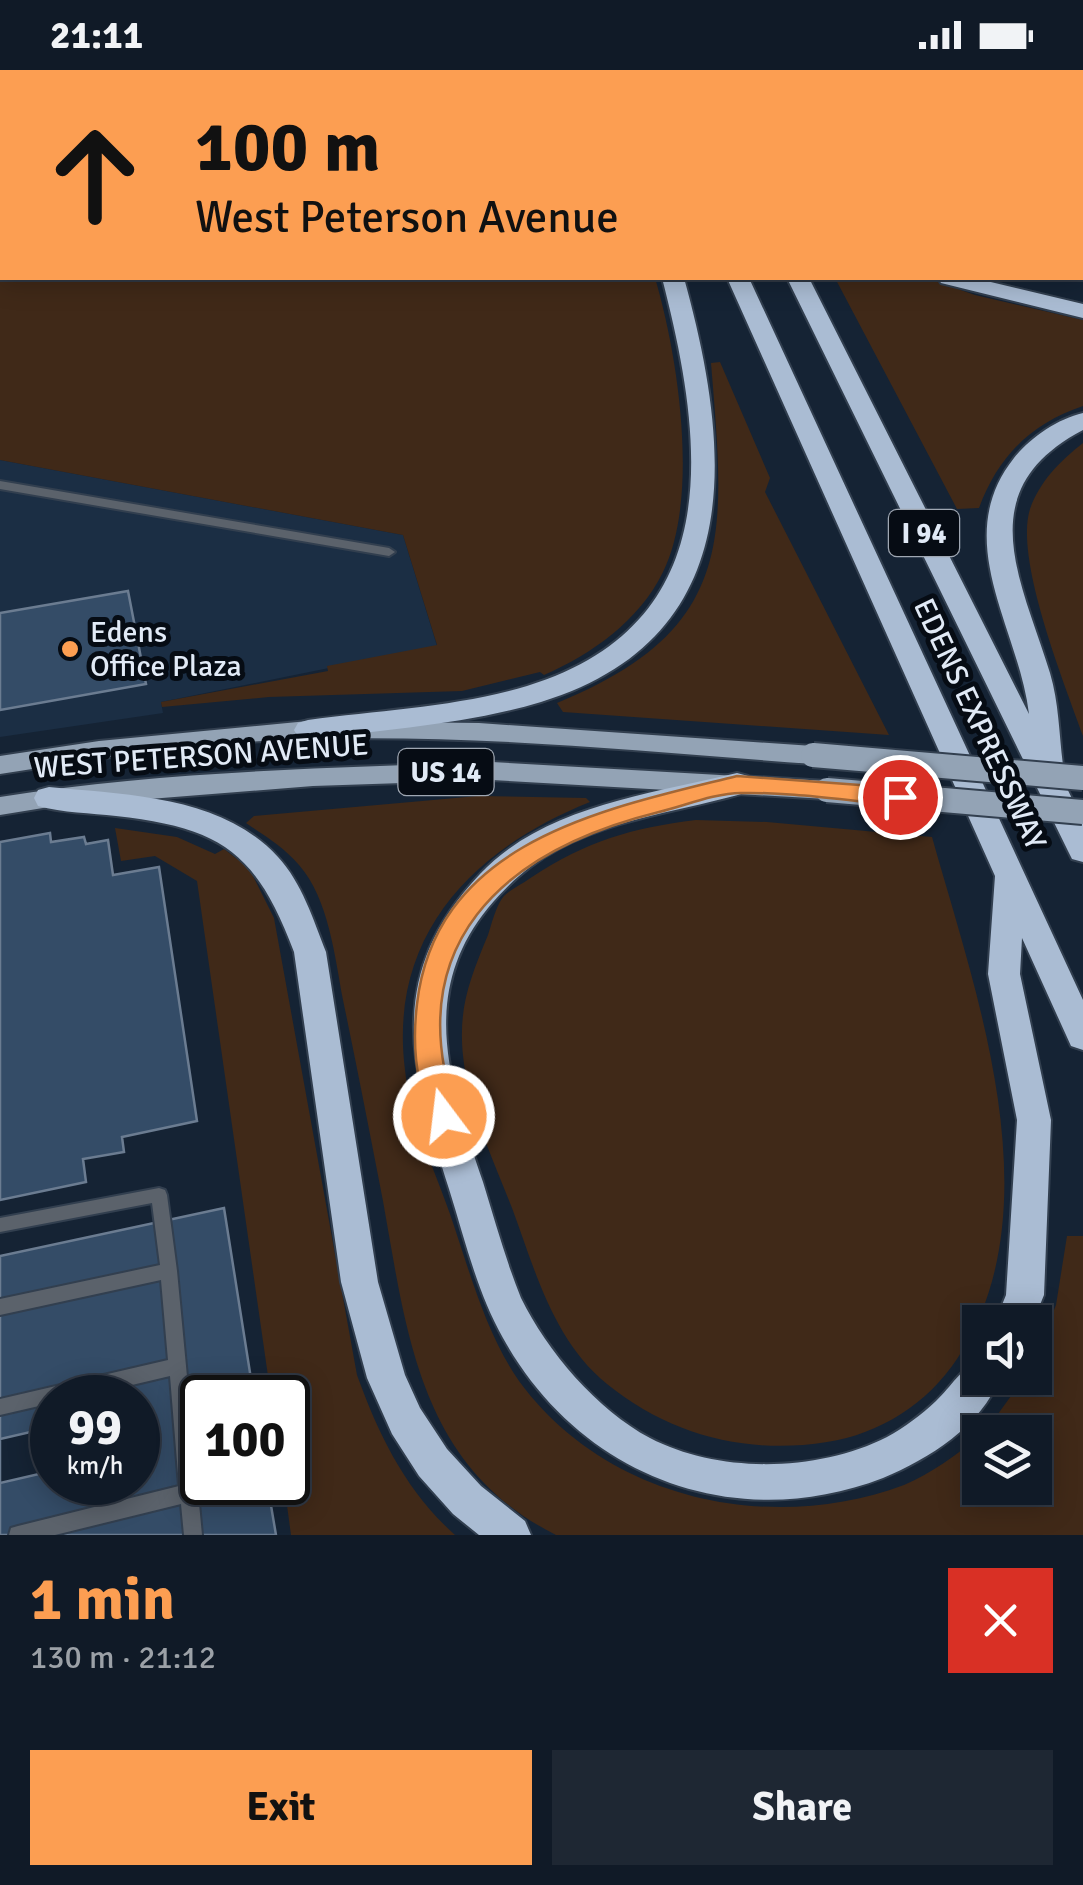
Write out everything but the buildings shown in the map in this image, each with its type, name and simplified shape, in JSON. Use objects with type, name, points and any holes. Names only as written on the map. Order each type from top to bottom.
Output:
[{"type":"highway","points":[[308,730],[494,704],[535,693],[614,658],[662,612],[679,588],[692,553],[702,481],[702,420],[692,342],[673,280]]},
{"type":"highway","name":"EDENS EXPRESSWAY","points":[[739,280],[1083,1036]]},
{"type":"highway","name":"EDENS EXPRESSWAY","points":[[799,280],[1083,851]]},
{"type":"highway","points":[[956,280],[1083,311]]},
{"type":"highway","points":[[1050,788],[1038,682],[1012,608],[996,529],[1001,499],[1014,472],[1036,448],[1083,420]]},
{"type":"highway","points":[[737,784],[608,816],[528,852],[496,878],[466,911],[445,946],[432,982],[426,1033],[432,1084],[498,1282],[522,1336],[556,1383],[638,1453],[696,1472],[757,1483],[816,1482],[880,1462],[931,1434],[966,1395]]},
{"type":"highway","points":[[48,798],[184,815],[222,829],[256,851],[280,876],[297,908],[310,952],[360,1298],[376,1356],[394,1404],[427,1458],[474,1510],[510,1535]]},
{"type":"highway","points":[[1010,874],[1004,974],[1034,1120],[1026,1295],[1022,1305]]},
{"type":"main road","name":"WEST PETERSON AVENUE","points":[[0,764],[308,730],[480,732],[1083,778]]},
{"type":"main road","name":"WEST PETERSON AVENUE","points":[[0,806],[48,798],[313,777],[492,771],[827,790],[1083,812]]},
{"type":"lane","points":[[0,485],[389,552]]},
{"type":"lane","points":[[0,1226],[159,1195],[180,1389]]},
{"type":"lane","points":[[0,1307],[169,1271]]},
{"type":"lane","points":[[0,1407],[178,1366]]},
{"type":"lane","points":[[18,1535],[180,1494]]},
{"type":"lane","points":[[190,1505],[193,1535]]},
{"type":"shaded area","points":[[0,280],[656,280],[677,385],[683,466],[674,541],[653,590],[612,634],[544,675],[540,672],[462,691],[269,697],[162,707],[161,702],[328,671],[327,666],[437,645],[403,535],[0,460]]},
{"type":"shaded area","points":[[836,280],[932,280],[975,295],[1083,320],[1083,406],[1047,422],[1018,445],[996,473],[979,508],[957,509]]},
{"type":"shaded area","points":[[720,362],[770,478],[765,492],[889,735],[563,712],[557,703],[616,674],[659,643],[689,608],[707,570],[716,527],[718,478],[711,363]]},
{"type":"shaded area","points":[[1083,443],[1083,736],[1044,622],[1027,531],[1030,509],[1039,489]]},
{"type":"shaded area","points":[[0,460],[403,535],[437,646],[161,702],[163,713],[0,737]]},
{"type":"shaded area","points":[[478,796],[586,798],[590,802],[509,845],[447,903],[425,938],[410,978],[403,1022],[405,1070],[417,1125],[487,1321],[519,1381],[555,1422],[597,1454],[644,1479],[694,1496],[746,1505],[800,1507],[853,1500],[904,1485],[962,1450],[962,1505],[1052,1505],[1052,1415],[997,1415],[1012,1395],[1052,1395],[1052,1315],[1067,1236],[1083,1236],[1083,1535],[556,1535],[511,1507],[475,1473],[448,1435],[428,1393],[401,1300],[324,912],[299,865],[246,823],[254,816]]},
{"type":"shaded area","points":[[696,820],[767,822],[932,837],[985,1032],[998,1101],[1004,1169],[1001,1236],[984,1305],[962,1305],[962,1349],[957,1359],[917,1402],[866,1432],[797,1445],[739,1443],[683,1428],[631,1402],[607,1384],[588,1366],[559,1325],[487,1145],[471,1097],[462,1022],[473,972],[496,909],[514,888],[552,865],[591,845],[651,827]]},
{"type":"shaded area","points":[[115,828],[177,837],[215,854],[224,849],[249,868],[274,918],[357,1375],[375,1420],[408,1481],[455,1535],[291,1535],[287,1505],[310,1505],[310,1375],[268,1375],[197,881],[155,856],[121,861]]},
{"type":"place","name":"Edens Office Plaza","points":[[70,649]]},
{"type":"route","points":[[444,1116],[432,1084],[426,1033],[432,982],[445,946],[466,911],[496,878],[528,852],[608,816],[737,784],[900,797]]}]
